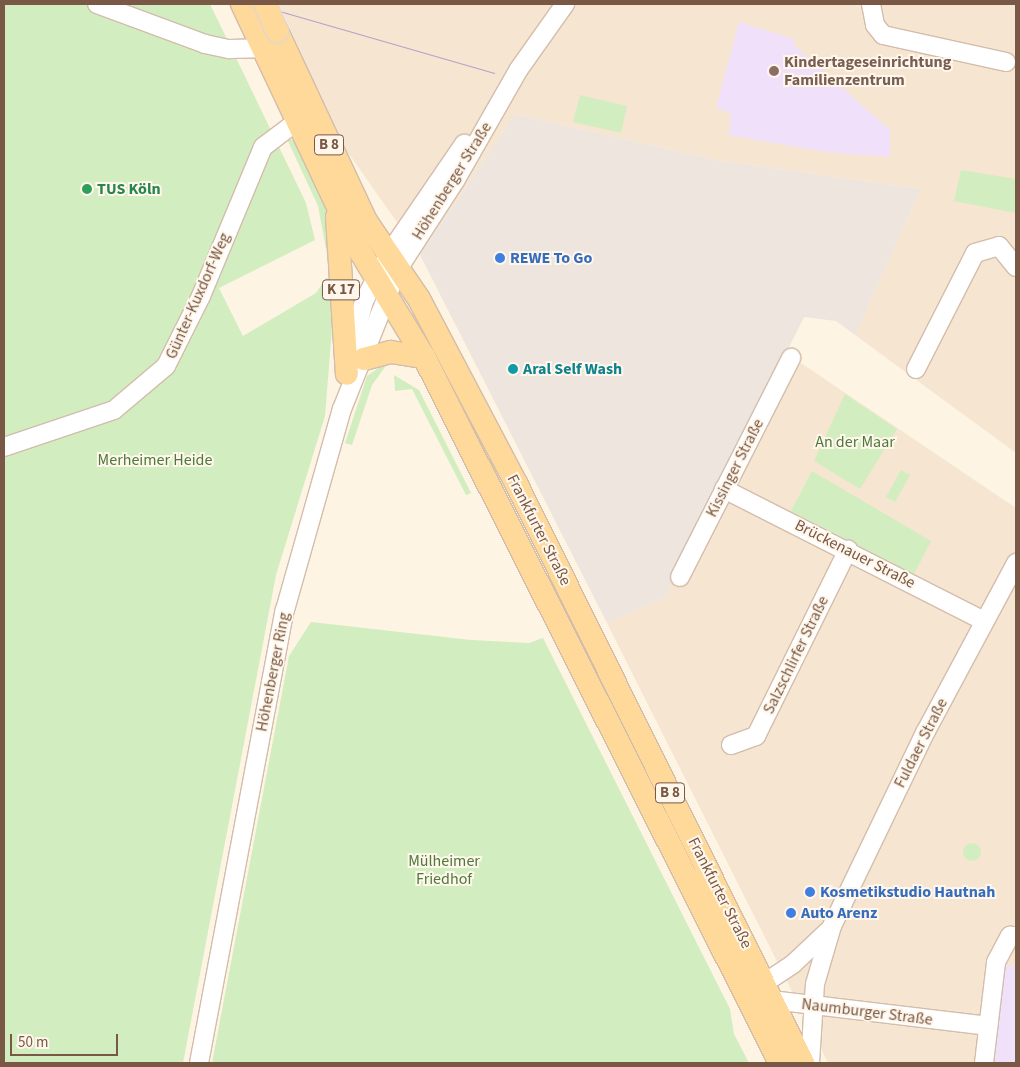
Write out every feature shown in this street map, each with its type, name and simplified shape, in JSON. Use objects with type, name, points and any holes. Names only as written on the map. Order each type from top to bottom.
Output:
[{"type":"main road","name":"Frankfurter Straße","points":[[242,4],[295,123],[336,206],[424,357],[745,997],[780,1063]]},
{"type":"main road","name":"Frankfurter Straße","points":[[265,4],[357,204],[393,262],[517,485],[770,991],[803,1063]]},
{"type":"main road","name":"K 17","points":[[336,206],[347,374]]},
{"type":"main road","points":[[364,359],[392,352],[424,357]]},
{"type":"main road","points":[[493,496],[517,485]]},
{"type":"street","points":[[97,4],[205,44],[228,50],[258,40],[280,40]]},
{"type":"street","name":"Höhenberger Straße","points":[[382,284],[393,262],[500,88],[518,69],[565,4]]},
{"type":"street","points":[[871,4],[875,25],[883,35],[1006,62]]},
{"type":"street","name":"Günter-Kuxdorf-Weg","points":[[4,447],[114,410],[166,366],[201,296],[263,147],[295,123]]},
{"type":"street","points":[[916,369],[974,255],[999,246],[1016,267]]},
{"type":"street","name":"Höhenberger Ring","points":[[200,1063],[284,610],[342,409],[364,359],[382,284]]},
{"type":"street","name":"K 17","points":[[342,409],[358,318],[382,284]]},
{"type":"street","name":"Kissinger Straße","points":[[680,577],[791,358]]},
{"type":"street","name":"Brückenauer Straße","points":[[724,489],[848,550],[984,621]]},
{"type":"street","name":"Salzschlirfer Straße","points":[[731,745],[756,736],[848,550]]},
{"type":"street","name":"Fuldaer Straße","points":[[810,1063],[812,1005],[832,926],[984,621],[1016,563]]},
{"type":"street","name":"Fuldaer Straße","points":[[770,991],[832,926]]},
{"type":"street","points":[[984,1063],[996,962],[1010,936],[1016,936]]},
{"type":"street","name":"Naumburger Straße","points":[[745,997],[770,991],[812,1005],[988,1026]]},
{"type":"shaded area","points":[[279,4],[1016,4],[1016,453],[855,335],[921,189],[716,160],[515,114],[420,255],[342,144]]},
{"type":"shaded area","name":"Kindertageseinrichtung Familienzentrum","points":[[739,22],[794,39],[794,45],[890,130],[890,157],[825,152],[729,135],[731,113],[716,108]]},
{"type":"shaded area","points":[[515,114],[716,160],[921,189],[855,335],[836,321],[804,317],[665,597],[607,623],[420,255]]},
{"type":"shaded area","points":[[786,353],[1016,508],[1016,1063],[828,1063],[607,623],[665,597]]},
{"type":"shaded area","points":[[1004,966],[1016,966],[1016,1063],[993,1063]]},
{"type":"green space","name":"Merheimer Heide","points":[[4,4],[210,4],[306,203],[315,240],[219,288],[243,336],[316,293],[326,278],[336,278],[325,416],[276,575],[183,1063],[4,1063]]},
{"type":"green space","points":[[580,95],[627,106],[621,133],[573,122]]},
{"type":"green space","points":[[287,139],[296,141],[326,207],[330,227],[329,265],[318,206]]},
{"type":"green space","points":[[961,170],[1016,179],[1016,213],[954,201]]},
{"type":"green space","points":[[390,360],[372,385],[352,445],[345,443],[367,376]]},
{"type":"green space","points":[[394,375],[419,390],[471,493],[466,495],[412,389],[395,391]]},
{"type":"green space","name":"An der Maar","points":[[845,394],[897,429],[860,489],[814,461]]},
{"type":"green space","points":[[901,470],[910,475],[895,502],[886,497]]},
{"type":"green space","points":[[812,471],[931,541],[914,574],[791,511]]},
{"type":"green space","name":"Mülheimer Friedhof","points":[[311,622],[471,640],[529,643],[543,638],[730,1009],[734,1034],[749,1063],[212,1063],[289,656]]},
{"type":"green space","points":[[968,843],[976,843],[981,848],[979,859],[968,861],[963,856],[963,848]]},
{"type":"tram line","points":[[255,4],[494,73]]},
{"type":"place","name":"Kindertageseinrichtung Familienzentrum","points":[[774,71]]},
{"type":"place","name":"TUS Köln","points":[[87,189]]},
{"type":"place","name":"REWE To Go","points":[[500,258]]},
{"type":"place","name":"Aral Self Wash","points":[[513,369]]},
{"type":"place","name":"Kosmetikstudio Hautnah","points":[[810,892]]},
{"type":"place","name":"Auto Arenz","points":[[791,913]]}]
